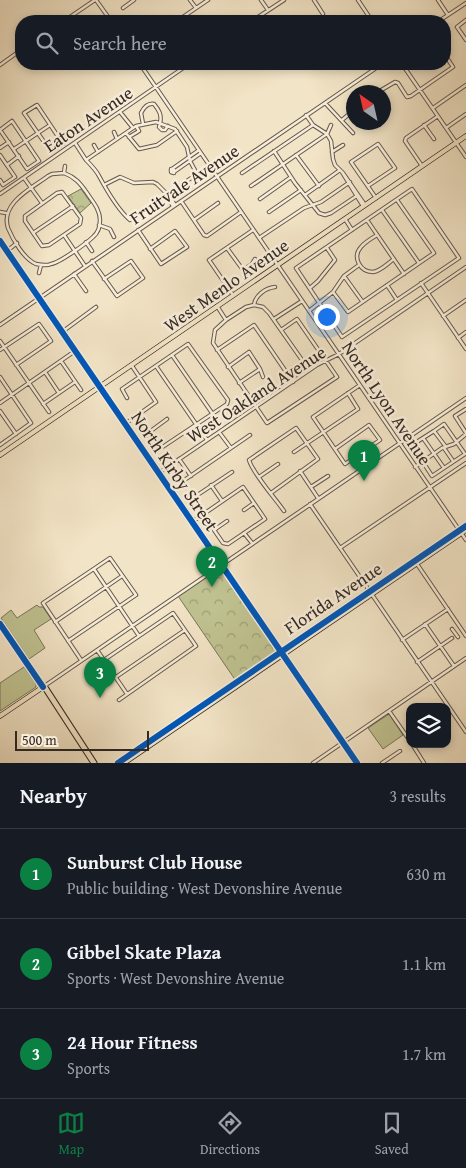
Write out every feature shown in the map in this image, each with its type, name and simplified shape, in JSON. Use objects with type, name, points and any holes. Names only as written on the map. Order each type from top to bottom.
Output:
[{"type":"highway","points":[[1,628],[42,687],[78,744],[93,763]]},
{"type":"highway","points":[[42,687],[46,689],[93,763]]},
{"type":"highway","points":[[78,744],[86,753],[87,751]]},
{"type":"main road","name":"West Menlo Avenue","points":[[0,455],[466,136]]},
{"type":"main road","name":"Florida Avenue","points":[[124,763],[466,528]]},
{"type":"main road","name":"Florida Avenue","points":[[118,763],[235,684],[304,641],[341,612],[371,593]]},
{"type":"main road","points":[[227,693],[235,684]]},
{"type":"main road","points":[[0,716],[42,687]]},
{"type":"main road","points":[[210,705],[221,696],[220,694]]},
{"type":"street","points":[[73,15],[96,0],[107,15]]},
{"type":"street","points":[[123,8],[134,0]]},
{"type":"street","points":[[190,0],[196,8]]},
{"type":"street","points":[[186,15],[208,0]]},
{"type":"street","points":[[261,0],[268,10]]},
{"type":"street","points":[[261,15],[284,0]]},
{"type":"street","points":[[314,0],[323,14]]},
{"type":"street","points":[[358,0],[367,15]]},
{"type":"street","points":[[438,0],[448,15],[466,3]]},
{"type":"street","points":[[466,20],[456,26],[466,40]]},
{"type":"street","points":[[0,65],[15,54]]},
{"type":"street","name":"North Lyon Avenue","points":[[144,70],[466,540]]},
{"type":"street","name":"Eaton Avenue","points":[[0,194],[180,70]]},
{"type":"street","name":"Fruitvale Avenue","points":[[0,325],[373,70]]},
{"type":"street","points":[[406,70],[466,157]]},
{"type":"street","points":[[390,85],[395,82],[398,83],[408,96],[449,70]]},
{"type":"street","points":[[433,108],[466,85]]},
{"type":"street","points":[[325,103],[353,134]]},
{"type":"street","points":[[143,124],[141,113],[146,106],[154,104],[161,115],[159,127],[165,130],[168,126]]},
{"type":"street","points":[[37,105],[50,125],[63,144],[51,152],[24,113],[37,105]]},
{"type":"street","points":[[121,112],[139,131],[129,138]]},
{"type":"street","points":[[446,128],[466,114]]},
{"type":"street","points":[[306,115],[313,124],[327,134],[331,141],[333,159],[364,206]]},
{"type":"street","points":[[422,166],[405,141],[406,138],[438,116]]},
{"type":"street","points":[[342,120],[346,117]]},
{"type":"street","points":[[12,121],[26,141],[39,161],[27,169],[0,130],[12,121]]},
{"type":"street","points":[[75,143],[86,160],[95,170],[128,219],[131,220],[197,174],[189,159],[187,147],[176,131],[160,123],[143,124],[135,127],[86,160]]},
{"type":"street","points":[[242,173],[313,124]]},
{"type":"street","points":[[14,149],[50,125]]},
{"type":"street","points":[[251,186],[327,134],[331,126]]},
{"type":"street","points":[[424,126],[434,139]]},
{"type":"street","points":[[126,133],[139,149],[157,145],[176,131]]},
{"type":"street","points":[[114,132],[117,138]]},
{"type":"street","points":[[0,148],[9,142]]},
{"type":"street","points":[[368,186],[395,168],[378,144],[351,162],[376,198]]},
{"type":"street","points":[[94,145],[98,152]]},
{"type":"street","points":[[332,152],[343,145]]},
{"type":"street","points":[[274,151],[312,205],[323,215],[330,214],[357,195]]},
{"type":"street","points":[[173,170],[200,152]]},
{"type":"street","points":[[296,155],[319,186]]},
{"type":"street","points":[[6,165],[19,156]]},
{"type":"street","points":[[0,180],[3,185],[15,177],[1,157]]},
{"type":"street","points":[[64,173],[65,166]]},
{"type":"street","points":[[306,195],[341,171]]},
{"type":"street","points":[[64,173],[72,176],[81,185],[97,209],[100,225],[93,237],[54,264],[40,265],[27,258],[17,244],[6,226],[6,213],[9,205],[14,200],[31,188],[52,174],[64,173]]},
{"type":"street","points":[[104,185],[120,177],[134,183],[153,182],[161,186],[174,205]]},
{"type":"street","points":[[260,199],[291,177]]},
{"type":"street","points":[[24,178],[42,203]]},
{"type":"street","points":[[259,238],[304,208],[322,202],[349,183]]},
{"type":"street","points":[[412,189],[459,258],[342,337],[296,268],[396,200],[412,189]]},
{"type":"street","points":[[269,212],[301,190]]},
{"type":"street","points":[[62,192],[81,218],[80,224],[64,235],[42,246],[25,221],[24,216],[42,203],[57,193],[62,192]]},
{"type":"street","points":[[332,292],[348,312],[434,253],[396,200]]},
{"type":"street","points":[[181,201],[204,235],[207,236],[241,212]]},
{"type":"street","points":[[194,220],[218,203]]},
{"type":"street","points":[[33,233],[73,206]]},
{"type":"street","points":[[382,210],[419,263]]},
{"type":"street","points":[[0,212],[6,213]]},
{"type":"street","points":[[322,220],[323,215]]},
{"type":"street","points":[[345,219],[352,230]]},
{"type":"street","points":[[367,220],[404,274]]},
{"type":"street","points":[[100,225],[110,229],[114,237]]},
{"type":"street","points":[[138,230],[150,249],[162,264],[187,247],[176,231],[150,249]]},
{"type":"street","points":[[233,296],[209,260],[253,230]]},
{"type":"street","points":[[64,235],[85,266]]},
{"type":"street","points":[[377,235],[360,248],[357,260],[359,265],[364,270],[373,272],[394,259]]},
{"type":"street","name":"North Kirby Street","points":[[0,241],[357,763]]},
{"type":"street","points":[[86,242],[92,251]]},
{"type":"street","points":[[7,251],[17,244]]},
{"type":"street","points":[[227,248],[241,269],[245,270],[252,264],[254,259]]},
{"type":"street","points":[[310,288],[335,260],[327,248]]},
{"type":"street","points":[[92,261],[104,279],[116,296],[143,278],[131,261],[104,279]]},
{"type":"street","points":[[39,273],[40,265]]},
{"type":"street","points":[[309,311],[332,292],[344,276],[359,265]]},
{"type":"street","name":"West Oakland Avenue","points":[[159,473],[309,370],[339,354],[466,267]]},
{"type":"street","points":[[74,274],[86,290]]},
{"type":"street","points":[[344,276],[363,302]]},
{"type":"street","points":[[421,283],[466,349]]},
{"type":"street","points":[[387,285],[397,300]]},
{"type":"street","points":[[254,305],[259,295],[270,287],[275,286]]},
{"type":"street","points":[[274,319],[302,300]]},
{"type":"street","points":[[443,316],[466,300]]},
{"type":"street","points":[[281,330],[297,319],[337,377],[267,423],[217,350],[213,339],[215,330],[226,320],[246,307],[254,305],[263,308],[274,319],[281,330],[309,370]]},
{"type":"street","points":[[217,306],[226,320]]},
{"type":"street","points":[[62,332],[96,307]]},
{"type":"street","points":[[0,350],[39,324],[51,341],[16,365]]},
{"type":"street","points":[[217,350],[254,325],[292,382]]},
{"type":"street","points":[[458,338],[466,332]]},
{"type":"street","points":[[0,341],[49,412]]},
{"type":"street","points":[[127,398],[122,389],[188,344],[228,400],[227,404],[158,450],[136,416]]},
{"type":"street","points":[[0,403],[75,351]]},
{"type":"street","points":[[228,367],[249,352],[263,377]]},
{"type":"street","points":[[172,354],[212,413]]},
{"type":"street","points":[[61,361],[81,390]]},
{"type":"street","points":[[125,424],[156,402],[132,366]]},
{"type":"street","points":[[156,366],[207,440]]},
{"type":"street","points":[[239,383],[260,369]]},
{"type":"street","points":[[44,372],[59,393]]},
{"type":"street","points":[[0,377],[32,423],[0,445]]},
{"type":"street","points":[[43,404],[75,382]]},
{"type":"street","points":[[335,449],[369,425],[380,440],[345,464],[313,417],[360,385]]},
{"type":"street","points":[[294,452],[358,409],[348,393]]},
{"type":"street","points":[[42,687],[466,398]]},
{"type":"street","points":[[416,467],[434,454],[456,443],[466,433],[455,416],[466,409]]},
{"type":"street","points":[[0,412],[16,434]]},
{"type":"street","points":[[148,433],[167,419]]},
{"type":"street","points":[[444,424],[465,454],[432,476],[412,445],[423,438],[444,424]]},
{"type":"street","points":[[271,493],[318,460],[296,428],[250,460],[260,477],[271,493],[284,511]]},
{"type":"street","points":[[434,430],[454,461]]},
{"type":"street","points":[[219,432],[231,448]]},
{"type":"street","points":[[183,481],[250,435]]},
{"type":"street","points":[[423,438],[444,468]]},
{"type":"street","points":[[364,452],[371,463]]},
{"type":"street","points":[[179,459],[191,476]]},
{"type":"street","points":[[340,548],[466,463]]},
{"type":"street","points":[[260,477],[278,464]]},
{"type":"street","points":[[300,471],[318,498]]},
{"type":"street","points":[[193,498],[232,472]]},
{"type":"street","points":[[311,487],[328,476]]},
{"type":"street","points":[[212,485],[222,501]]},
{"type":"street","points":[[192,522],[203,514],[243,487],[265,519],[228,544],[223,543],[203,514]]},
{"type":"street","points":[[244,510],[254,503]]},
{"type":"street","points":[[310,504],[466,732]]},
{"type":"street","points":[[214,530],[227,521]]},
{"type":"street","points":[[244,533],[252,543]]},
{"type":"street","points":[[68,641],[136,595],[110,558],[43,604],[55,622],[68,641],[81,660]]},
{"type":"street","points":[[416,562],[466,636]]},
{"type":"street","points":[[94,569],[140,636]]},
{"type":"street","points":[[55,622],[122,576]]},
{"type":"street","points":[[402,640],[448,609]]},
{"type":"street","points":[[104,660],[173,613],[196,646],[196,648],[119,700]]},
{"type":"street","points":[[425,624],[454,666]]},
{"type":"street","points":[[452,629],[458,637]]},
{"type":"street","points":[[455,634],[462,629]]},
{"type":"street","points":[[116,677],[185,630]]},
{"type":"street","points":[[417,662],[452,638]]},
{"type":"street","points":[[97,650],[127,694]]},
{"type":"street","points":[[313,763],[466,658]]},
{"type":"street","points":[[389,711],[393,714],[406,735]]},
{"type":"street","points":[[414,748],[424,763]]},
{"type":"street","points":[[382,763],[400,751]]},
{"type":"green space","points":[[81,189],[91,203],[80,213],[68,196]]},
{"type":"green space","points":[[220,568],[277,652],[236,681],[178,596]]},
{"type":"green space","points":[[37,605],[43,607],[51,619],[34,630],[45,648],[29,659],[1,618],[11,610],[17,618]]},
{"type":"green space","points":[[24,667],[36,684],[36,687],[0,711],[0,683]]},
{"type":"green space","points":[[389,714],[403,735],[383,749],[368,728]]},
{"type":"cycle path","points":[[0,241],[357,763]]},
{"type":"cycle path","points":[[118,763],[466,526]]},
{"type":"cycle path","points":[[0,624],[43,687]]},
{"type":"place","name":"Sunburst Club House","points":[[364,481]]},
{"type":"place","name":"Gibbel Skate Plaza","points":[[212,587]]},
{"type":"place","name":"24 Hour Fitness","points":[[100,698]]}]
